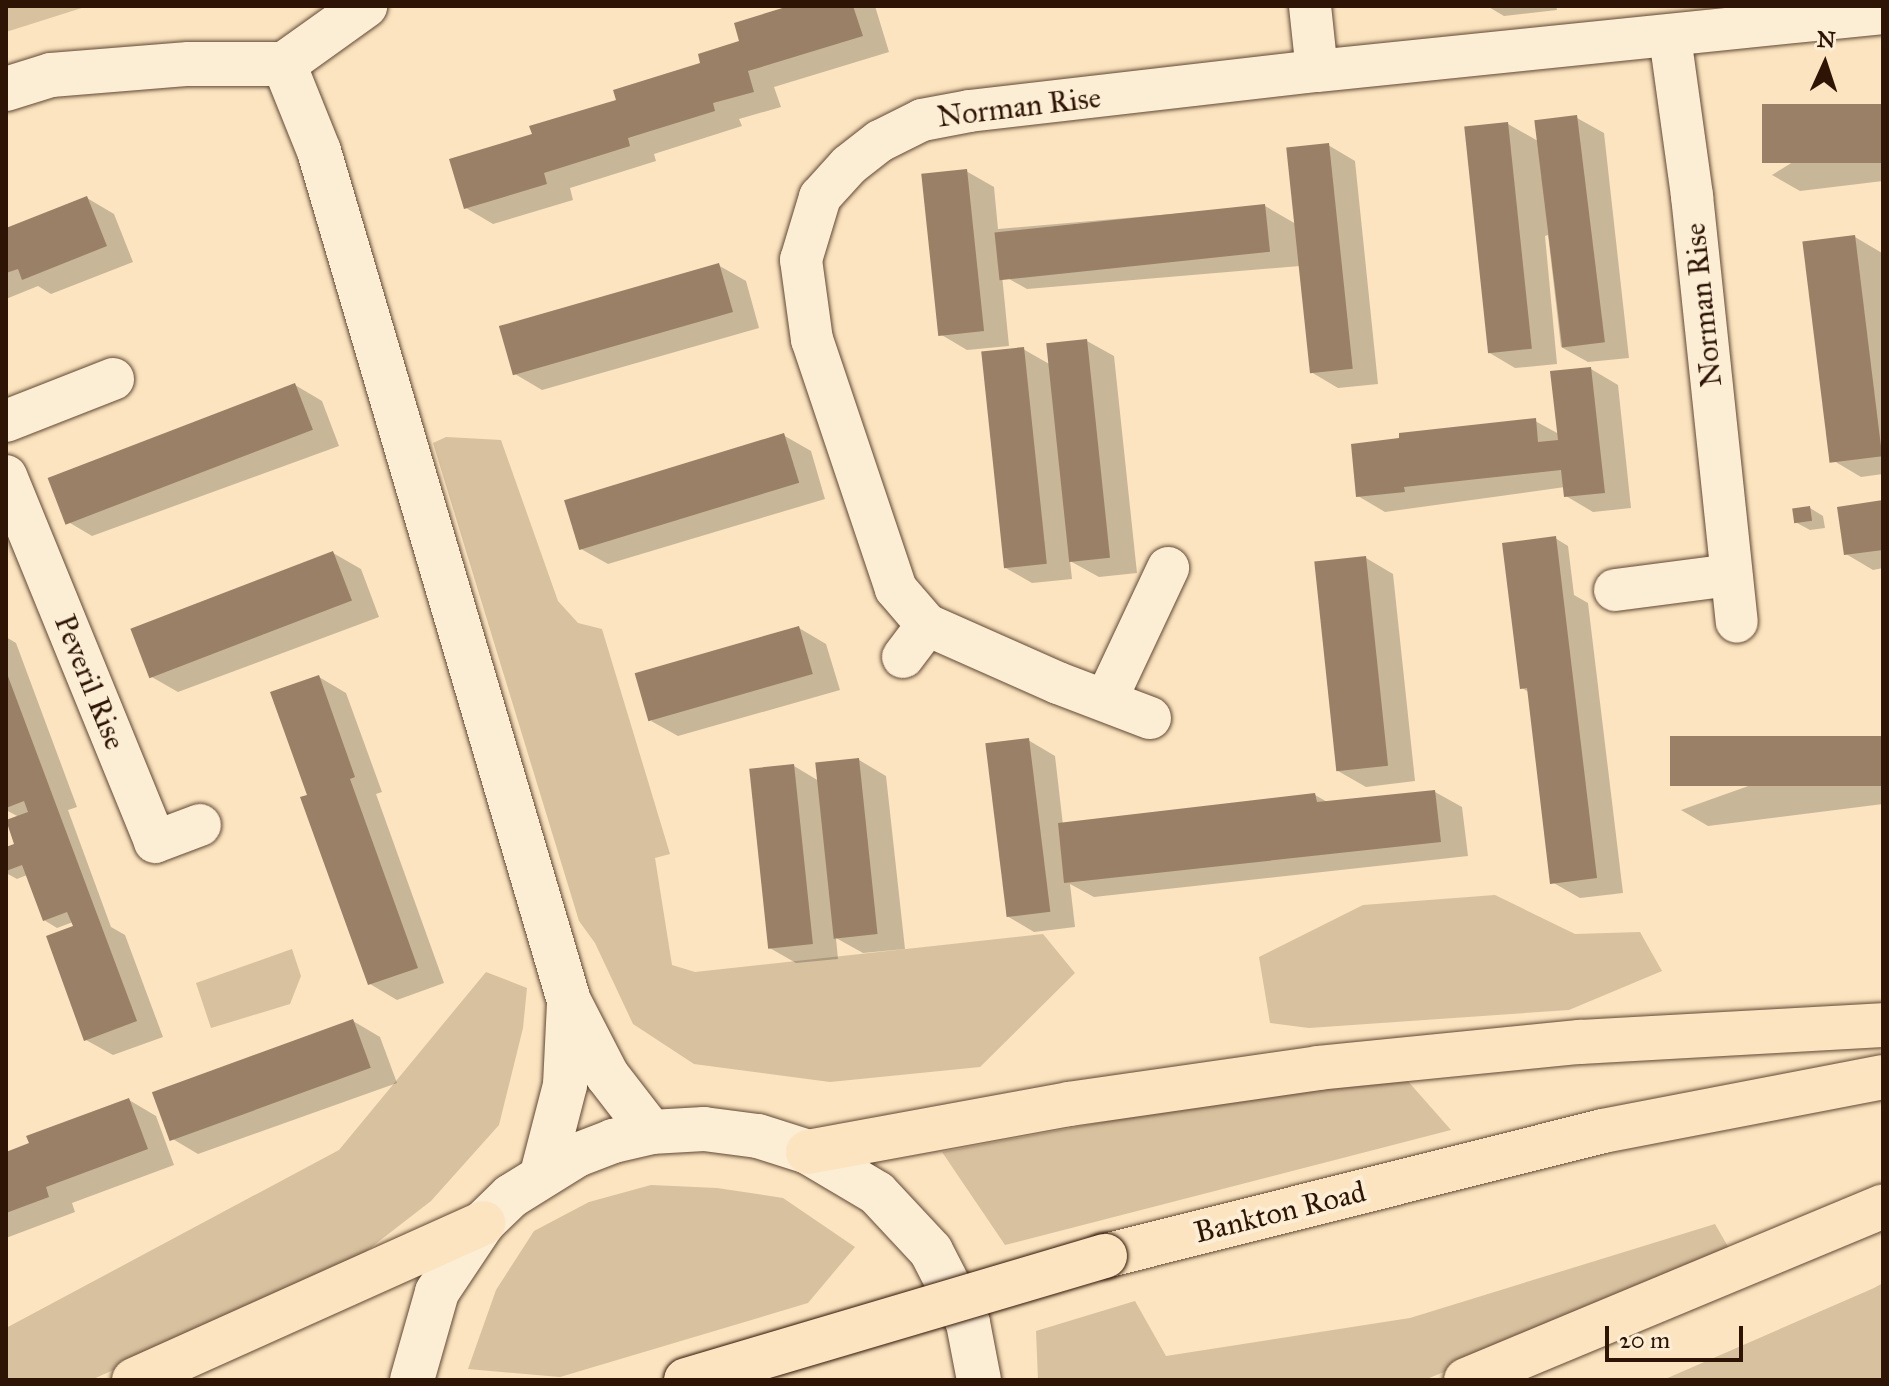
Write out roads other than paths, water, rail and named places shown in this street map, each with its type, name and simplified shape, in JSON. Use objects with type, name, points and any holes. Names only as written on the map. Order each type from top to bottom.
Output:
[{"type":"main road","points":[[808,1152],[1069,1104],[1318,1068],[1580,1042],[1883,1025]]},
{"type":"main road","name":"Bankton Road","points":[[686,1380],[1105,1256],[1603,1131],[1883,1077]]},
{"type":"main road","points":[[1466,1380],[1883,1206]]},
{"type":"main road","points":[[134,1380],[483,1223]]},
{"type":"street","points":[[6,89],[51,75],[189,64],[284,64],[365,6]]},
{"type":"street","points":[[1310,6],[1317,71]]},
{"type":"street","name":"Norman Rise","points":[[1150,718],[1058,683],[915,641],[812,340],[801,260],[820,197],[849,165],[880,141],[922,120],[969,111],[1317,71],[1883,13]]},
{"type":"street","name":"Norman Rise","points":[[1670,37],[1695,225],[1737,622]]},
{"type":"street","points":[[284,64],[319,151],[569,1001],[607,1075],[651,1132]]},
{"type":"street","points":[[6,421],[113,379]]},
{"type":"street","name":"Peveril Rise","points":[[6,476],[155,842],[200,825]]},
{"type":"street","points":[[1106,700],[1168,568]]},
{"type":"street","points":[[1615,590],[1731,575]]},
{"type":"street","points":[[542,1174],[565,1085],[569,1001]]},
{"type":"street","points":[[412,1380],[437,1292],[483,1223],[542,1174],[589,1150],[651,1132],[704,1129],[758,1136],[808,1152],[877,1193],[931,1251],[968,1323],[979,1380]]}]
